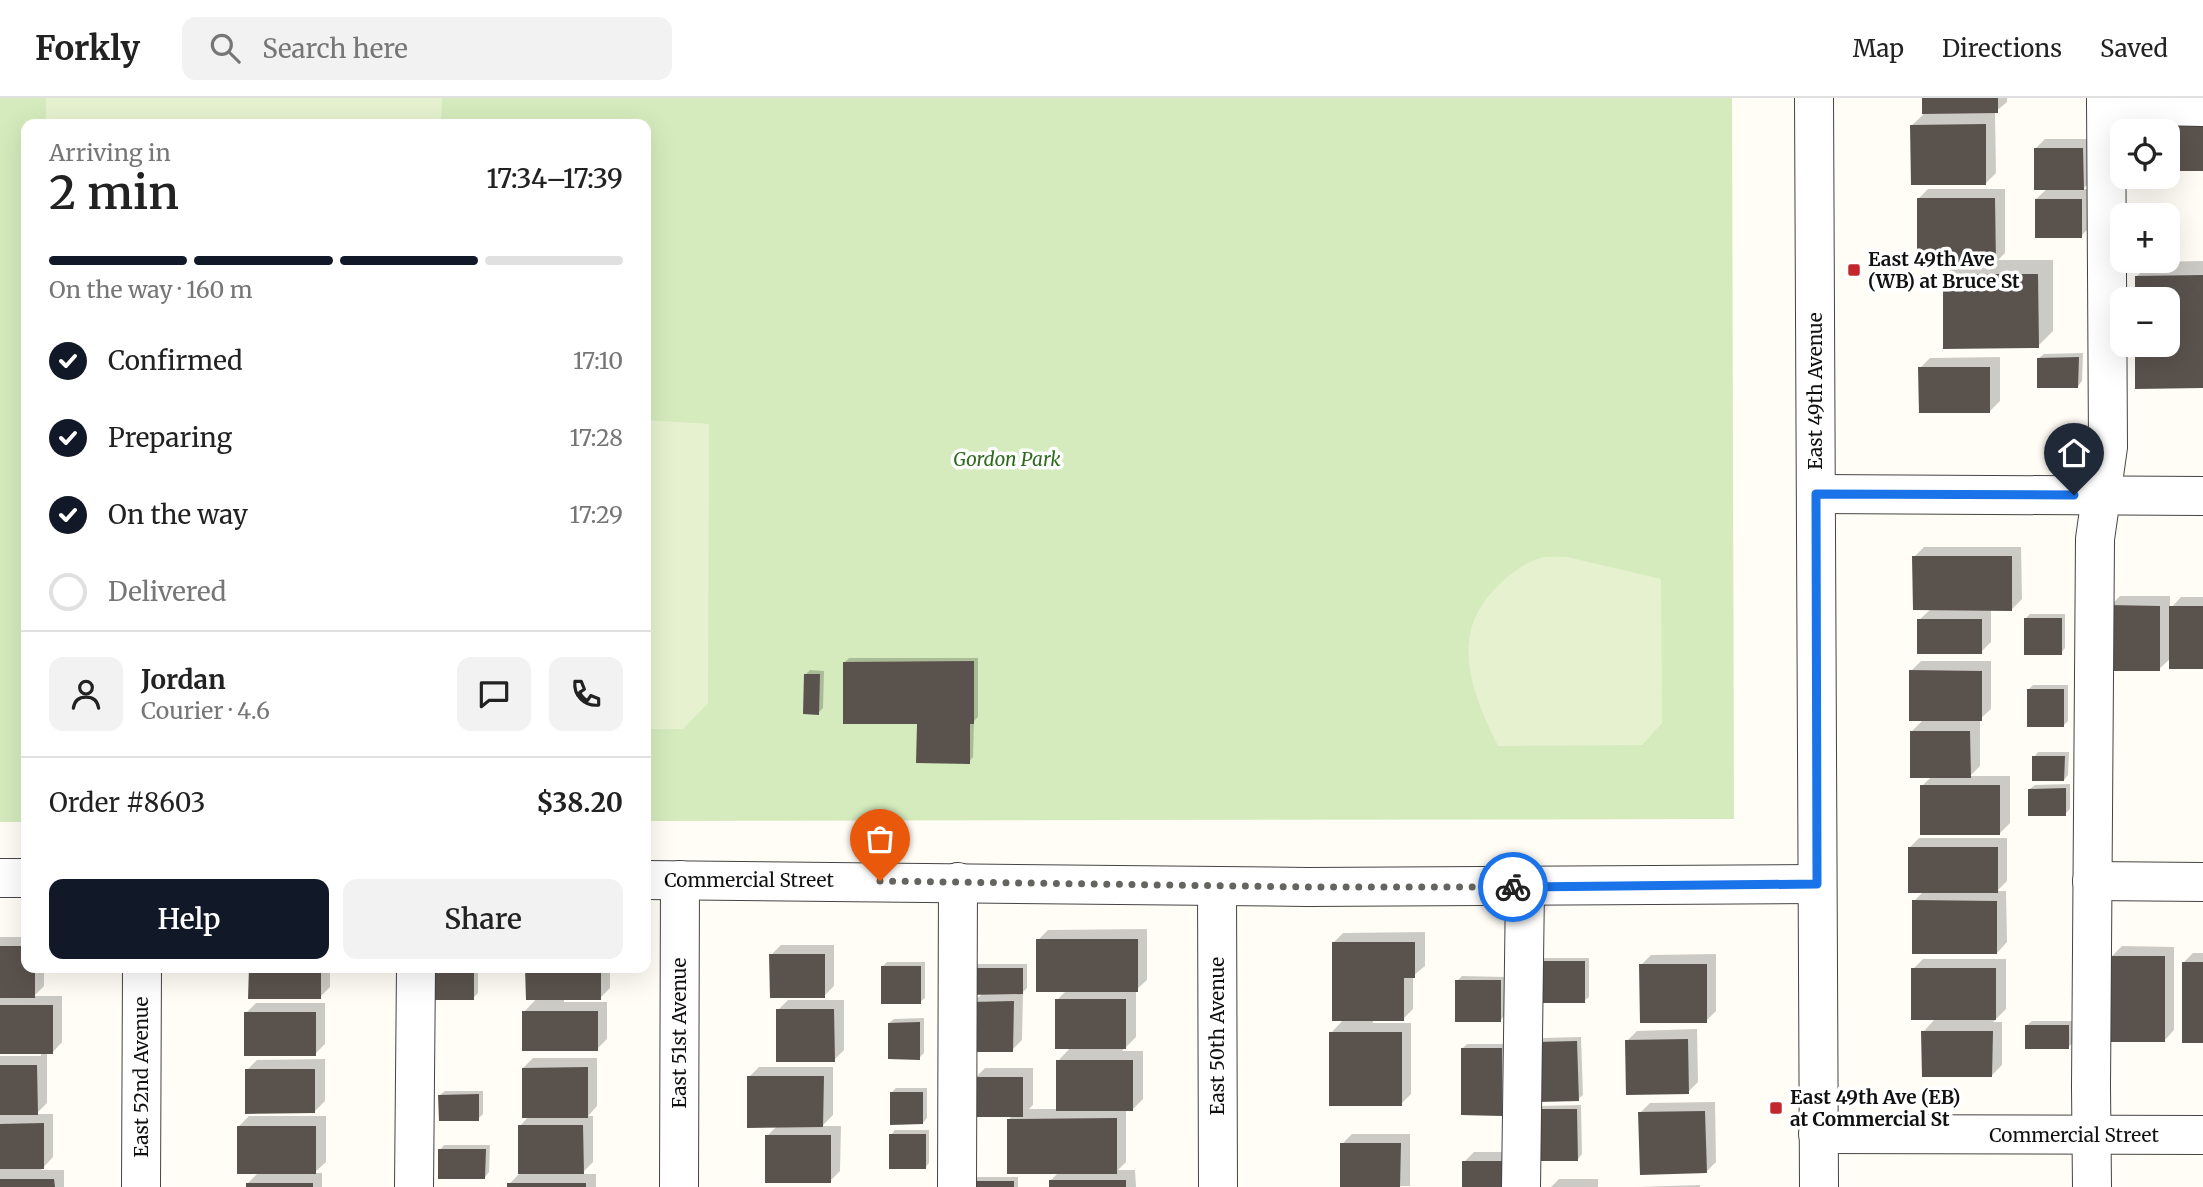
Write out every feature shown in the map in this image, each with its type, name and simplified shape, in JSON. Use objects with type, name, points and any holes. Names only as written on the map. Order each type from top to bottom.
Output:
[{"type":"street","name":"East 49th Avenue","points":[[1814,98],[1819,1187]]},
{"type":"street","points":[[2092,1187],[2095,539],[2108,447],[2106,102],[2203,107]]},
{"type":"street","points":[[1816,494],[2203,496]]},
{"type":"street","points":[[0,878],[21,878]]},
{"type":"street","name":"Commercial Street","points":[[663,880],[1217,886],[1817,884]]},
{"type":"street","name":"East 51st Avenue","points":[[663,880],[679,1187]]},
{"type":"street","points":[[2092,881],[2203,882]]},
{"type":"street","points":[[957,1187],[958,882]]},
{"type":"street","name":"East 50th Avenue","points":[[1217,886],[1218,1187]]},
{"type":"street","points":[[1521,1187],[1524,887]]},
{"type":"street","name":"East 52nd Avenue","points":[[141,1187],[142,973]]},
{"type":"street","points":[[414,1187],[416,973]]},
{"type":"street","name":"Commercial Street","points":[[1818,1134],[2203,1135]]},
{"type":"green space","name":"Gordon Park","points":[[0,98],[1732,98],[1734,819],[651,821],[651,119],[21,119],[21,822],[0,822]]},
{"type":"green space","points":[[46,98],[442,98],[441,119],[46,119]]},
{"type":"green space","points":[[651,420],[709,424],[708,703],[683,729],[651,729]]},
{"type":"green space","points":[[1543,557],[1567,557],[1661,579],[1662,723],[1642,745],[1498,746],[1479,704],[1469,662],[1469,642],[1474,622],[1484,603],[1504,580],[1529,562]]},
{"type":"building","points":[[1922,98],[1998,98],[1998,113],[1922,114]]},
{"type":"building","points":[[1986,124],[1986,185],[1911,185],[1910,125]]},
{"type":"building","points":[[2180,125],[2203,125],[2203,171],[2180,171]]},
{"type":"building","points":[[2034,148],[2083,148],[2084,190],[2034,190]]},
{"type":"building","points":[[1917,198],[1995,198],[1996,265],[1917,265]]},
{"type":"building","points":[[2035,199],[2082,199],[2082,238],[2035,238]]},
{"type":"building","points":[[1943,274],[2038,274],[2039,348],[1943,349]]},
{"type":"building","points":[[2203,275],[2203,388],[2135,389],[2135,357],[2180,357],[2180,287],[2135,287],[2135,276]]},
{"type":"building","points":[[2079,357],[2078,388],[2037,388],[2037,358]]},
{"type":"building","points":[[1918,367],[1990,367],[1990,413],[1919,413]]},
{"type":"building","points":[[1912,556],[2012,556],[2012,611],[1913,610]]},
{"type":"building","points":[[2108,605],[2160,606],[2160,671],[2108,671]]},
{"type":"building","points":[[2169,606],[2203,606],[2203,669],[2169,669]]},
{"type":"building","points":[[2024,618],[2062,618],[2062,655],[2024,655]]},
{"type":"building","points":[[1917,619],[1982,619],[1982,654],[1917,654]]},
{"type":"building","points":[[974,661],[974,724],[970,724],[970,764],[916,763],[917,724],[843,724],[843,662]]},
{"type":"building","points":[[1909,670],[1982,671],[1982,721],[1909,721]]},
{"type":"building","points":[[804,674],[820,674],[819,715],[803,714]]},
{"type":"building","points":[[2027,689],[2064,689],[2064,727],[2027,727]]},
{"type":"building","points":[[1910,731],[1970,731],[1971,778],[1910,778]]},
{"type":"building","points":[[2032,756],[2065,756],[2064,781],[2032,781]]},
{"type":"building","points":[[1920,785],[2000,785],[2000,835],[1920,835]]},
{"type":"building","points":[[2066,788],[2066,816],[2028,816],[2028,789]]},
{"type":"building","points":[[1908,847],[1998,847],[1998,893],[1908,893]]},
{"type":"building","points":[[1912,900],[1997,901],[1997,954],[1912,954]]},
{"type":"building","points":[[1036,939],[1138,939],[1138,992],[1036,992]]},
{"type":"building","points":[[1332,942],[1415,942],[1415,978],[1404,978],[1404,1021],[1332,1021]]},
{"type":"building","points":[[0,946],[21,946],[21,973],[35,973],[35,998],[0,998]]},
{"type":"building","points":[[769,954],[825,954],[825,998],[770,998]]},
{"type":"building","points":[[2111,956],[2165,956],[2165,1042],[2110,1042]]},
{"type":"building","points":[[1536,961],[1585,961],[1585,1003],[1536,1003]]},
{"type":"building","points":[[2182,962],[2203,962],[2203,1043],[2182,1043]]},
{"type":"building","points":[[1639,964],[1707,964],[1707,1023],[1640,1023]]},
{"type":"building","points":[[881,966],[921,966],[921,1004],[881,1004]]},
{"type":"building","points":[[967,968],[1023,968],[1023,994],[967,995]]},
{"type":"building","points":[[1911,968],[1996,968],[1996,1020],[1911,1020]]},
{"type":"building","points":[[249,973],[321,973],[321,999],[248,999]]},
{"type":"building","points":[[433,973],[474,973],[474,1000],[433,1000]]},
{"type":"building","points":[[525,973],[601,973],[601,1000],[526,1000]]},
{"type":"building","points":[[1455,980],[1501,980],[1501,1022],[1455,1022]]},
{"type":"building","points":[[1055,999],[1126,999],[1126,1049],[1055,1049]]},
{"type":"building","points":[[1014,1001],[1013,1052],[971,1052],[971,1002]]},
{"type":"building","points":[[0,1005],[53,1005],[53,1054],[0,1054]]},
{"type":"building","points":[[776,1009],[834,1009],[835,1062],[776,1062]]},
{"type":"building","points":[[522,1011],[598,1011],[598,1051],[522,1051]]},
{"type":"building","points":[[244,1012],[316,1012],[316,1056],[244,1056]]},
{"type":"building","points":[[920,1022],[920,1060],[888,1059],[888,1023]]},
{"type":"building","points":[[2025,1025],[2069,1025],[2069,1049],[2025,1049]]},
{"type":"building","points":[[1921,1031],[1993,1031],[1992,1077],[1922,1077]]},
{"type":"building","points":[[1329,1032],[1402,1032],[1402,1106],[1329,1106]]},
{"type":"building","points":[[1688,1039],[1689,1094],[1626,1095],[1625,1040]]},
{"type":"building","points":[[1577,1041],[1579,1101],[1537,1102],[1536,1042]]},
{"type":"building","points":[[1461,1048],[1502,1048],[1502,1116],[1461,1115]]},
{"type":"building","points":[[1056,1060],[1133,1060],[1133,1111],[1056,1111]]},
{"type":"building","points":[[0,1065],[37,1065],[38,1115],[0,1115]]},
{"type":"building","points":[[588,1067],[588,1118],[522,1118],[522,1068]]},
{"type":"building","points":[[245,1069],[315,1069],[315,1113],[245,1114]]},
{"type":"building","points":[[747,1076],[824,1076],[823,1127],[747,1128]]},
{"type":"building","points":[[973,1077],[1023,1077],[1023,1117],[973,1117]]},
{"type":"building","points":[[890,1092],[923,1092],[923,1124],[890,1125]]},
{"type":"building","points":[[479,1094],[479,1121],[439,1121],[438,1095]]},
{"type":"building","points":[[1535,1109],[1577,1109],[1578,1161],[1536,1161]]},
{"type":"building","points":[[1705,1111],[1707,1173],[1640,1175],[1638,1112]]},
{"type":"building","points":[[1117,1118],[1117,1174],[1007,1174],[1007,1119]]},
{"type":"building","points":[[44,1123],[44,1169],[0,1169],[0,1124]]},
{"type":"building","points":[[518,1125],[583,1125],[584,1174],[518,1174]]},
{"type":"building","points":[[237,1126],[316,1126],[316,1174],[237,1174]]},
{"type":"building","points":[[889,1134],[926,1134],[926,1169],[889,1169]]},
{"type":"building","points":[[765,1135],[831,1135],[831,1183],[765,1183]]},
{"type":"building","points":[[1340,1143],[1401,1143],[1400,1187],[1340,1187]]},
{"type":"building","points":[[438,1149],[486,1149],[485,1179],[438,1179]]},
{"type":"building","points":[[1462,1161],[1503,1161],[1503,1187],[1462,1187]]},
{"type":"building","points":[[0,1179],[54,1179],[55,1187],[0,1187]]},
{"type":"building","points":[[1049,1180],[1126,1180],[1126,1187],[1049,1187]]},
{"type":"building","points":[[970,1181],[1014,1181],[1014,1187],[970,1187]]},
{"type":"building","points":[[246,1183],[313,1183],[313,1187],[246,1187]]},
{"type":"building","points":[[507,1183],[586,1183],[586,1187],[507,1187]]},
{"type":"way so far","points":[[880,881],[1172,886],[1513,887]]},
{"type":"place","name":"East 49th Ave (WB) at Bruce St","points":[[1854,270]]},
{"type":"place","name":"East 49th Ave (EB) at Commercial St","points":[[1776,1108]]},
{"type":"route","points":[[1513,887],[1817,884],[1816,494],[2074,495]]}]
